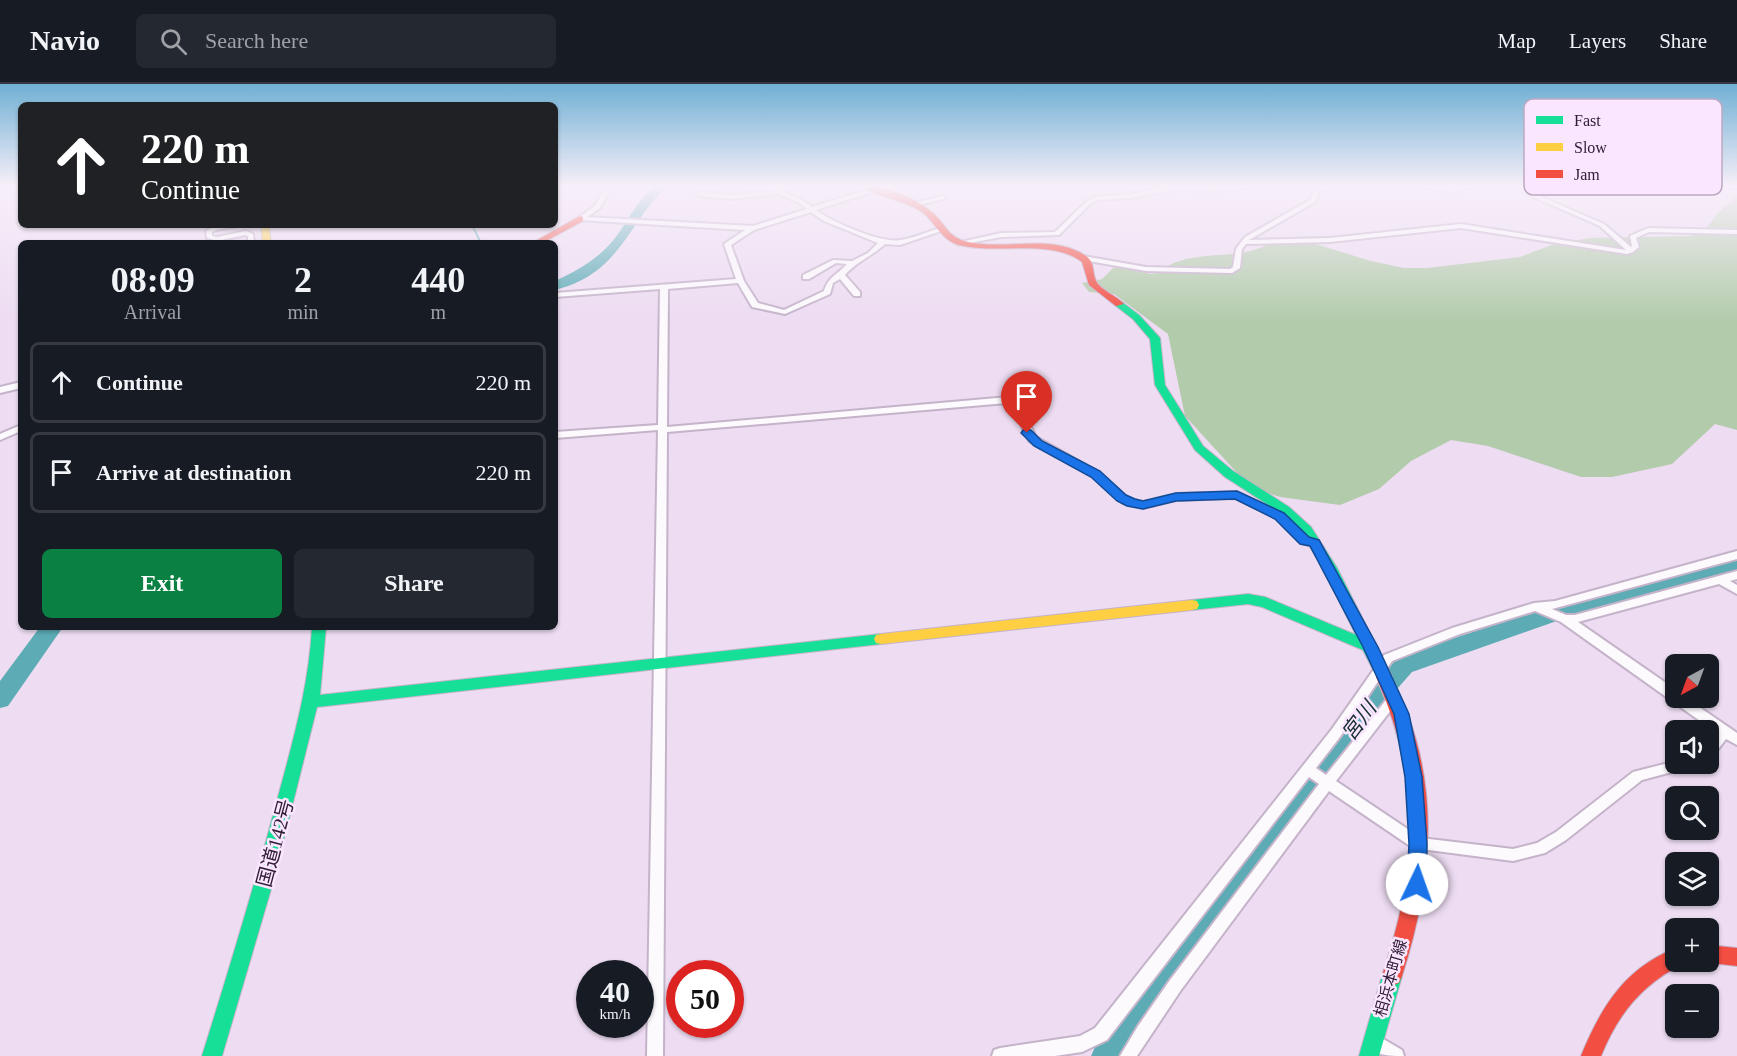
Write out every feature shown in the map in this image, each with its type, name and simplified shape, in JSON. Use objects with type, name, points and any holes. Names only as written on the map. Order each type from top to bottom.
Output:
[{"type":"main road","points":[[542,240],[559,230]]},
{"type":"main road","points":[[938,231],[959,243],[1036,247],[1083,258]]},
{"type":"main road","name":"相浜本町線","points":[[1083,258],[1088,264],[1092,283],[1136,317],[1155,338],[1158,348],[1160,385],[1199,448],[1223,469],[1293,516],[1315,543],[1371,647],[1405,727],[1418,844],[1414,896],[1370,1048]]},
{"type":"main road","points":[[311,702],[1248,599],[1272,604],[1371,647]]},
{"type":"main road","name":"国道142号","points":[[212,1056],[267,873],[311,702],[320,647],[319,630]]},
{"type":"main road","points":[[1719,955],[1737,957]]},
{"type":"main road","points":[[1591,1056],[1620,997],[1658,964],[1665,961]]},
{"type":"street","points":[[210,230],[209,237],[217,239],[246,233],[251,235],[251,240]]},
{"type":"street","points":[[749,230],[727,244],[740,280],[755,305],[785,312],[826,292],[830,282],[852,263],[870,254],[883,242]]},
{"type":"street","points":[[853,230],[883,242],[897,244],[938,231]]},
{"type":"street","points":[[959,243],[1001,235],[1057,234],[1061,230]]},
{"type":"street","points":[[1083,258],[1146,269],[1229,272],[1236,268],[1239,249],[1250,235],[1259,230]]},
{"type":"street","points":[[1244,242],[1330,240],[1420,230]]},
{"type":"street","points":[[1486,230],[1597,250],[1631,251],[1636,248],[1632,237],[1647,230]]},
{"type":"street","points":[[1608,230],[1631,251]]},
{"type":"street","points":[[1664,230],[1737,232]]},
{"type":"street","points":[[806,277],[835,261],[852,263]]},
{"type":"street","points":[[841,274],[857,294]]},
{"type":"street","points":[[558,295],[740,280]]},
{"type":"street","points":[[655,1056],[664,287]]},
{"type":"street","points":[[0,390],[18,386]]},
{"type":"street","points":[[558,435],[1008,400],[1016,404],[1032,439],[1095,474],[1126,501],[1143,505],[1176,497],[1237,495],[1279,516],[1305,541],[1315,543]]},
{"type":"street","points":[[0,437],[18,429]]},
{"type":"street","points":[[1540,609],[1693,569],[1737,555]]},
{"type":"street","points":[[1693,569],[1737,590]]},
{"type":"street","points":[[1562,618],[1737,575]]},
{"type":"street","points":[[1000,1056],[1082,1044],[1101,1034],[1309,770],[1382,672],[1388,658],[1402,651],[1455,631],[1534,607],[1562,618],[1737,740]]},
{"type":"street","points":[[1128,1056],[1156,1012],[1326,781],[1393,695]]},
{"type":"street","points":[[1719,739],[1724,733]]},
{"type":"street","points":[[1309,770],[1418,844],[1513,855],[1540,849],[1561,836],[1638,776],[1665,769]]},
{"type":"street","points":[[1370,1048],[1395,1056]]},
{"type":"green space","points":[[1703,230],[1737,230],[1737,430],[1715,424],[1672,464],[1612,477],[1581,477],[1488,446],[1451,440],[1411,461],[1379,489],[1340,505],[1280,497],[1250,487],[1185,416],[1168,334],[1114,294],[1089,292],[1082,283],[1102,279],[1114,267],[1151,274],[1166,271],[1166,267],[1185,259],[1246,252],[1289,238],[1296,238],[1371,261],[1404,268],[1427,268],[1520,257],[1554,244],[1591,238],[1690,236]]},
{"type":"waterway","points":[[475,230],[480,240]]},
{"type":"waterway","points":[[558,284],[601,260],[617,246],[627,230]]},
{"type":"waterway","name":"宮川","points":[[1107,1056],[1374,699],[1404,666],[1432,654],[1566,609],[1595,604],[1669,581],[1737,564]]},
{"type":"waterway","points":[[0,699],[50,630]]},
{"type":"traffic: fast","points":[[1119,304],[1136,317],[1155,338],[1160,385],[1199,448],[1229,474],[1285,510],[1306,530],[1330,568],[1384,677]]},
{"type":"traffic: fast","points":[[1192,605],[1248,599],[1265,602],[1370,647]]},
{"type":"traffic: fast","points":[[212,1056],[263,886],[305,726],[314,687],[319,630]]},
{"type":"traffic: fast","points":[[311,702],[881,639]]},
{"type":"traffic: fast","points":[[1369,1056],[1392,976]]},
{"type":"traffic: slow","points":[[266,230],[267,240]]},
{"type":"traffic: slow","points":[[881,639],[1192,605]]},
{"type":"traffic: jam","points":[[542,240],[559,230]]},
{"type":"traffic: jam","points":[[943,230],[951,239],[970,245],[1043,247],[1071,252],[1085,260],[1092,283],[1119,304]]},
{"type":"traffic: jam","points":[[1384,677],[1395,701],[1411,754],[1416,781],[1420,837],[1413,903],[1392,976]]},
{"type":"traffic: jam","points":[[1719,955],[1737,957]]},
{"type":"traffic: jam","points":[[1591,1056],[1605,1024],[1623,997],[1646,974],[1665,962]]},
{"type":"route","points":[[1027,433],[1038,444],[1095,474],[1122,498],[1132,503],[1143,505],[1186,496],[1237,495],[1263,506],[1287,521],[1305,541],[1315,543],[1371,647],[1399,707],[1405,727],[1413,777],[1418,844],[1417,884]]}]
